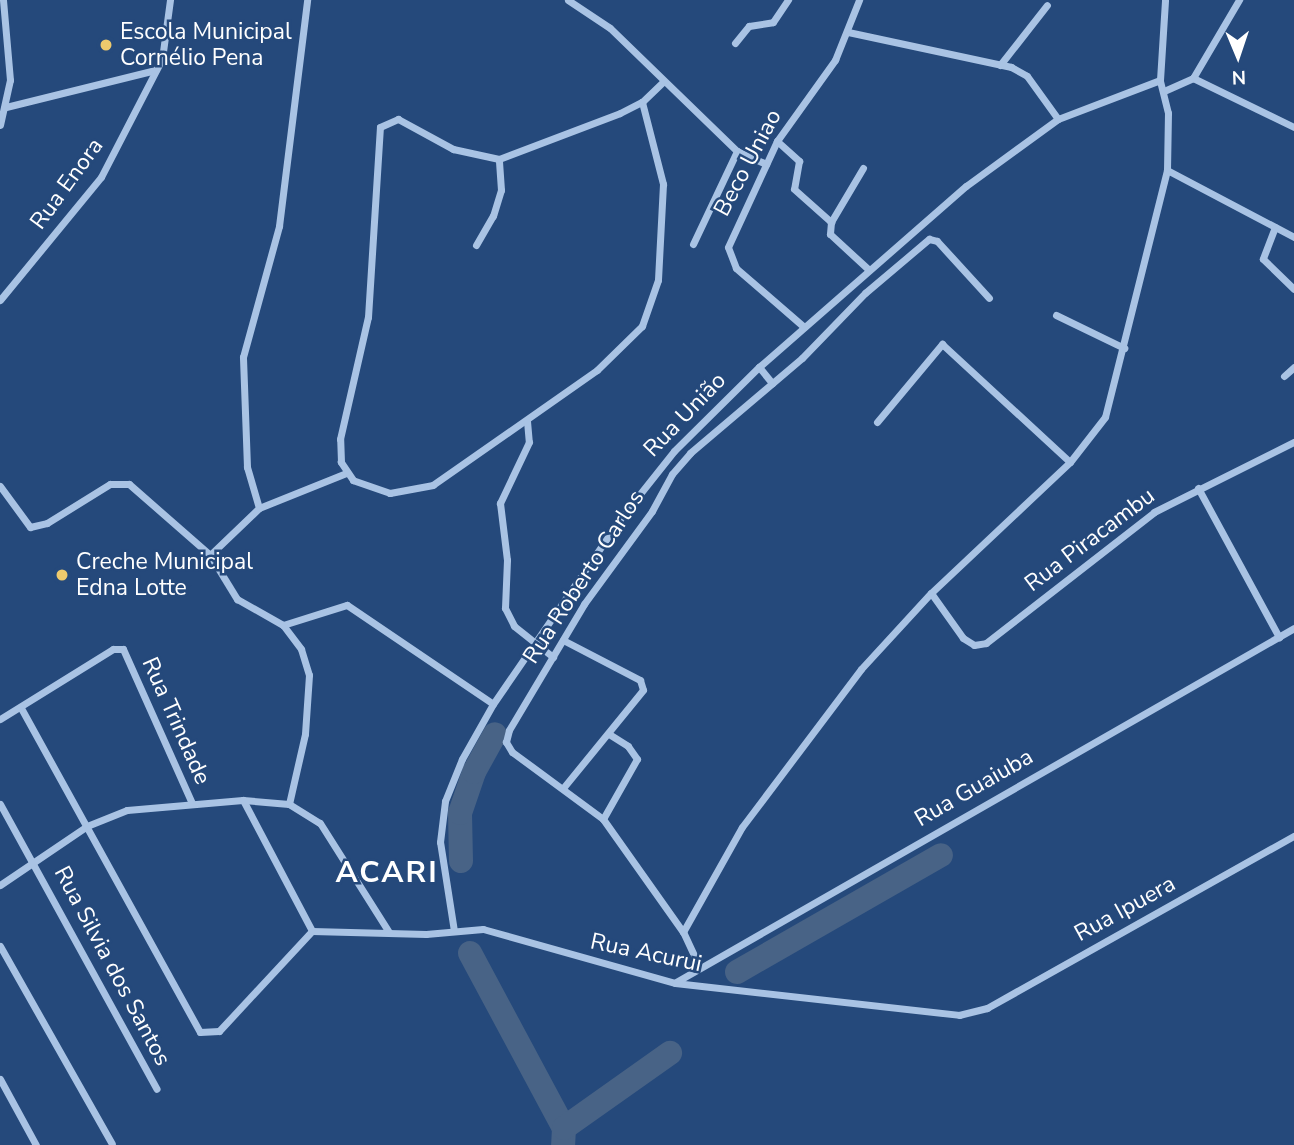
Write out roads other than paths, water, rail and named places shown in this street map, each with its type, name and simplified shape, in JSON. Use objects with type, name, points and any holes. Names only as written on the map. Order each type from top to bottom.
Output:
[{"type":"street","name":"Rua Enora","points":[[0,300],[101,177],[156,70],[165,45],[170,0]]},
{"type":"street","points":[[259,508],[247,467],[243,357],[279,226],[307,0]]},
{"type":"street","points":[[568,0],[610,28],[737,151],[766,164]]},
{"type":"street","points":[[734,43],[749,26],[773,22],[788,0]]},
{"type":"street","name":"Beco Uniao","points":[[804,327],[730,261],[733,232],[777,141],[835,60],[848,32],[858,0]]},
{"type":"street","points":[[683,932],[709,879],[758,803],[878,648],[931,593],[1070,462],[1105,417],[1167,170],[1164,91],[1160,79],[1165,0]]},
{"type":"street","points":[[1164,91],[1193,78],[1239,0]]},
{"type":"street","points":[[0,125],[6,107],[9,53],[2,1]]},
{"type":"street","points":[[1000,65],[1047,5]]},
{"type":"street","points":[[848,32],[1000,65],[1027,76],[1058,119]]},
{"type":"street","points":[[6,107],[156,70]]},
{"type":"street","points":[[1193,78],[1294,127]]},
{"type":"street","name":"Rua União","points":[[454,931],[440,842],[441,820],[463,760],[492,704],[651,480],[759,367],[966,186],[1058,119],[1160,79]]},
{"type":"street","points":[[642,102],[663,184],[657,280],[650,310],[628,342],[527,421],[433,485],[418,491],[379,491],[362,486],[346,473],[340,439],[368,317],[380,127],[398,118],[453,149],[499,159],[642,102],[664,81]]},
{"type":"street","points":[[777,141],[799,161],[794,189],[831,222],[834,241],[869,270]]},
{"type":"street","points":[[694,244],[737,151]]},
{"type":"street","points":[[476,245],[493,216],[501,190],[499,159]]},
{"type":"street","points":[[831,222],[863,168]]},
{"type":"street","points":[[1167,170],[1293,235]]},
{"type":"street","points":[[1275,227],[1263,259],[1294,289]]},
{"type":"street","name":"Rua Roberto Carlos","points":[[699,966],[683,932],[603,819],[564,787],[512,752],[506,742],[563,640],[672,474],[865,293],[929,239],[937,241],[989,298]]},
{"type":"street","points":[[856,281],[865,293]]},
{"type":"street","points":[[1056,315],[1124,348]]},
{"type":"street","points":[[877,422],[942,344],[1070,462]]},
{"type":"street","points":[[1284,376],[1294,366]]},
{"type":"street","points":[[759,367],[772,383]]},
{"type":"street","points":[[730,395],[744,407]]},
{"type":"street","points":[[527,421],[529,442],[502,495],[499,515],[507,560],[505,608],[514,626],[534,645],[553,657]]},
{"type":"street","name":"Rua Piracambu","points":[[931,593],[963,638],[974,645],[986,643],[1104,548],[1198,488],[1294,442]]},
{"type":"street","points":[[210,555],[259,508],[346,473]]},
{"type":"street","points":[[0,486],[30,527],[47,523],[120,482],[140,493],[210,555],[237,599],[283,625],[306,661],[309,692],[289,804]]},
{"type":"street","points":[[1198,488],[1279,637]]},
{"type":"street","points":[[283,625],[347,605],[492,704]]},
{"type":"street","name":"Rua Guaiuba","points":[[675,983],[699,966],[1294,628]]},
{"type":"street","points":[[563,640],[643,684],[641,695],[564,787]]},
{"type":"street","name":"Rua Trindade","points":[[21,708],[113,649],[123,649],[192,803]]},
{"type":"street","points":[[0,719],[21,708],[195,1027],[205,1035],[219,1031],[312,931],[243,800]]},
{"type":"street","points":[[603,819],[637,759],[628,746],[609,734]]},
{"type":"street","points":[[0,885],[87,825],[127,810],[243,800],[289,804],[320,823],[389,932]]},
{"type":"street","name":"Rua Silvia dos Santos","points":[[0,804],[157,1088]]},
{"type":"street","name":"Rua Ipuera","points":[[974,1013],[1294,836]]},
{"type":"street","name":"Rua Acurui","points":[[312,931],[483,929],[675,983],[974,1013]]},
{"type":"street","points":[[0,946],[111,1144]]},
{"type":"street","points":[[0,1079],[36,1145]]},
{"type":"waterway","points":[[461,861],[460,813],[474,772],[495,734]]},
{"type":"waterway","points":[[737,972],[941,855]]},
{"type":"waterway","points":[[470,953],[564,1128],[563,1145]]},
{"type":"waterway","points":[[564,1128],[670,1053]]},
{"type":"place","name":"Escola Municipal Cornélio Pena","points":[[106,45]]},
{"type":"place","name":"Creche Municipal Edna Lotte","points":[[62,575]]},
{"type":"district","name":"ACARI","points":[[387,873]]}]
